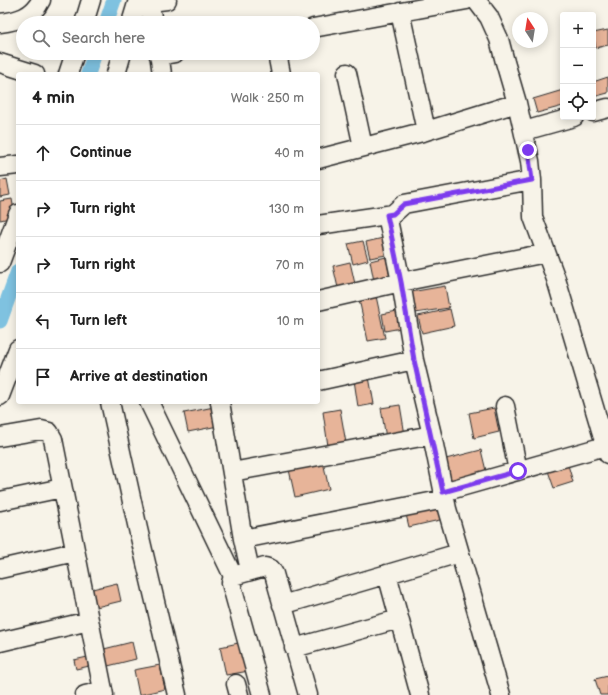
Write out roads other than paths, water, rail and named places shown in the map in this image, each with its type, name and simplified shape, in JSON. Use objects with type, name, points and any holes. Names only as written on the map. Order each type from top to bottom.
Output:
[{"type":"street","points":[[26,16],[33,12],[41,0]]},
{"type":"street","points":[[86,16],[91,0]]},
{"type":"street","points":[[320,27],[467,0]]},
{"type":"street","points":[[244,539],[444,495],[518,471],[607,450],[556,279],[532,218],[532,180],[530,161],[517,103],[499,39],[489,17],[476,0]]},
{"type":"street","points":[[137,16],[151,1]]},
{"type":"street","points":[[151,1],[152,16]]},
{"type":"street","points":[[400,12],[426,130]]},
{"type":"street","points":[[0,23],[16,20]]},
{"type":"street","points":[[69,72],[72,60]]},
{"type":"street","points":[[117,72],[120,60]]},
{"type":"street","points":[[162,72],[163,60]]},
{"type":"street","points":[[279,60],[282,72]]},
{"type":"street","points":[[0,63],[29,72]]},
{"type":"street","points":[[347,73],[363,147]]},
{"type":"street","points":[[320,158],[426,130],[517,103]]},
{"type":"street","points":[[596,111],[608,108]]},
{"type":"street","points":[[524,131],[563,120]]},
{"type":"street","points":[[0,168],[16,165]]},
{"type":"street","points":[[320,225],[393,214],[404,204],[532,180]]},
{"type":"street","points":[[387,215],[401,282],[414,360],[432,435],[444,495],[459,553],[501,695]]},
{"type":"street","points":[[0,263],[11,219]]},
{"type":"street","points":[[320,300],[546,253]]},
{"type":"street","points":[[7,388],[16,356]]},
{"type":"street","points":[[320,382],[414,360]]},
{"type":"street","points":[[110,404],[177,695]]},
{"type":"street","points":[[150,404],[233,576],[231,583],[262,695]]},
{"type":"street","points":[[221,404],[250,570]]},
{"type":"street","points":[[505,406],[518,471]]},
{"type":"street","points":[[0,437],[41,430],[49,432],[56,447],[62,488],[104,693],[84,695]]},
{"type":"street","points":[[232,472],[432,435]]},
{"type":"street","points":[[0,501],[62,488]]},
{"type":"street","points":[[0,569],[75,552]]},
{"type":"street","points":[[282,605],[459,553]]},
{"type":"street","points":[[233,576],[250,570],[266,567],[271,569],[274,574],[308,695]]},
{"type":"street","points":[[387,574],[419,695]]},
{"type":"street","points":[[294,648],[399,618]]},
{"type":"street","points":[[0,642],[89,621]]},
{"type":"waterway","points":[[108,16],[114,0]]},
{"type":"waterway","points":[[89,72],[93,60]]},
{"type":"waterway","points":[[0,321],[16,277]]}]
